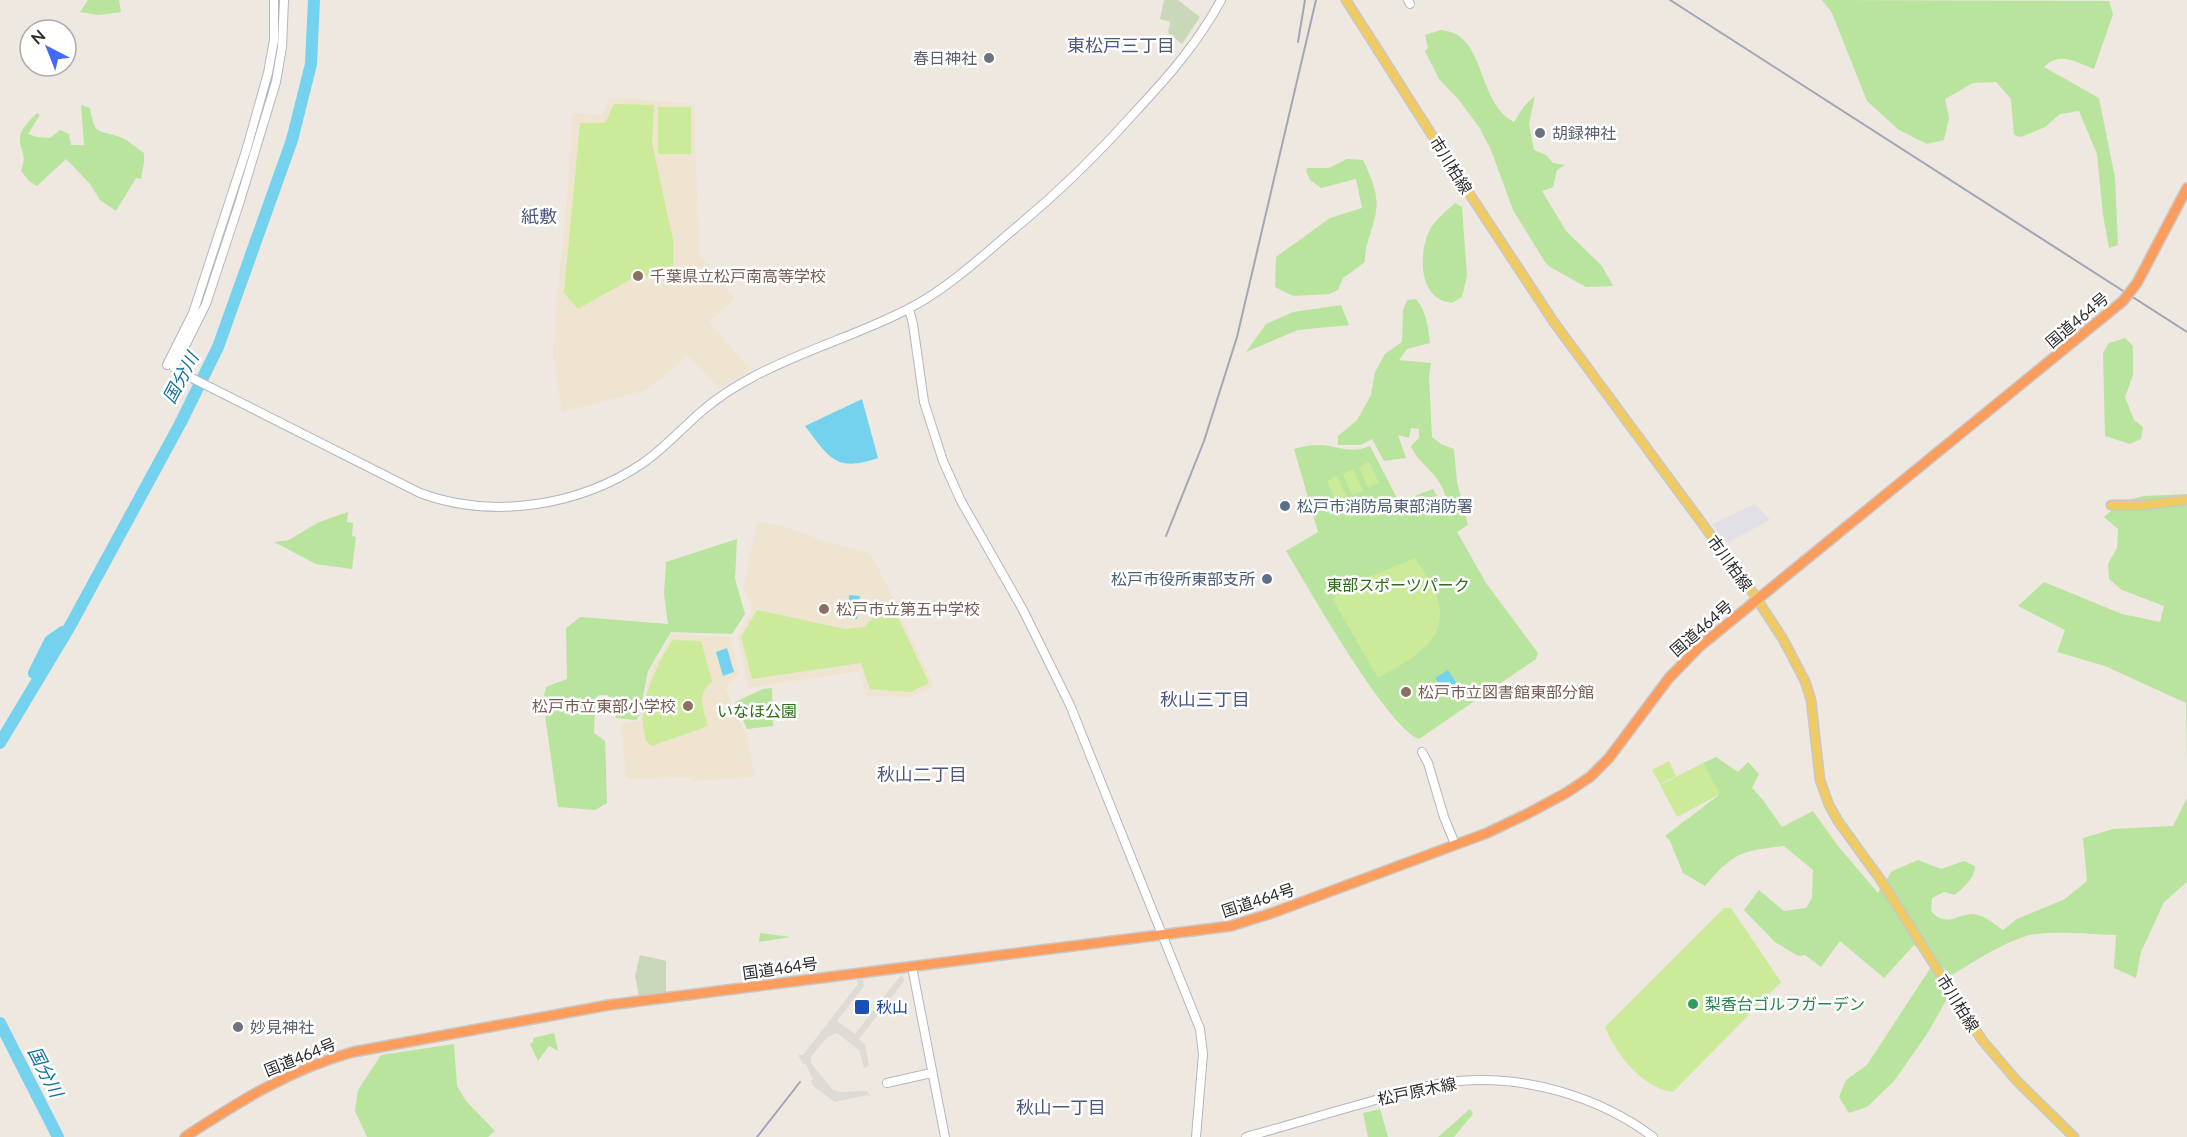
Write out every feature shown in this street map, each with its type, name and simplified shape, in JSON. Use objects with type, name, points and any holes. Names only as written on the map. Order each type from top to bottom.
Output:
[{"type":"highway","name":"国道464号","points":[[185,1137],[267,1086],[323,1061],[353,1052],[597,1007],[1163,936],[1244,923],[1455,844],[1527,814],[1590,777],[1609,758],[1686,658],[2123,301],[2138,284],[2187,188]]},
{"type":"main road","name":"市川柏線","points":[[1346,0],[1553,321],[1783,639],[1805,681],[1814,722],[1820,780],[1829,805],[1838,821],[1880,879],[1982,1040],[2017,1081],[2074,1137]]},
{"type":"main road","points":[[2111,505],[2144,505],[2187,500]]},
{"type":"street","points":[[274,0],[274,40],[268,73],[246,151],[193,313],[170,367],[206,304],[276,82],[282,47],[284,0]]},
{"type":"street","points":[[184,374],[438,500],[492,507],[536,504],[610,482],[643,463],[702,411],[754,376],[909,309],[965,271],[1073,178],[1173,71],[1198,38],[1221,0]]},
{"type":"street","points":[[909,309],[924,402],[943,461],[961,501],[1028,621],[1062,688],[1200,1029],[1203,1041],[1196,1137]]},
{"type":"street","points":[[1422,752],[1428,763],[1444,817],[1455,844]]},
{"type":"street","points":[[912,967],[945,1137]]},
{"type":"street","points":[[887,1083],[931,1073]]},
{"type":"street","name":"松戸原木線","points":[[1246,1137],[1417,1089],[1461,1081],[1481,1081],[1518,1084],[1563,1093],[1611,1111],[1653,1137]]},
{"type":"shaded area","name":"千葉県立松戸南高等学校","points":[[610,97],[694,104],[699,254],[735,299],[709,322],[751,370],[719,388],[687,354],[678,365],[646,390],[562,412],[553,355],[567,203],[572,113],[602,115]]},
{"type":"shaded area","points":[[1755,504],[1770,520],[1727,543],[1712,524]]},
{"type":"shaded area","name":"松戸市立第五中学校","points":[[757,522],[783,526],[824,541],[870,553],[934,686],[911,697],[866,696],[859,671],[748,688],[738,636],[751,613],[751,605],[743,589]]},
{"type":"shaded area","name":"松戸市立東部小学校","points":[[671,634],[730,637],[739,675],[726,690],[747,737],[755,777],[693,781],[692,777],[626,779],[621,723],[640,721],[650,672],[666,647]]},
{"type":"shaded area","points":[[901,975],[905,980],[859,1039],[865,1044],[869,1066],[864,1068],[859,1050],[837,1033],[827,1037],[811,1057],[811,1063],[832,1089],[839,1092],[867,1091],[871,1097],[868,1095],[835,1102],[813,1086],[811,1080],[813,1080],[806,1064],[803,1064],[798,1055],[803,1055],[858,984],[857,980],[863,980],[864,986],[837,1021],[855,1034]]},
{"type":"green space","points":[[88,0],[119,0],[121,12],[98,15],[80,12]]},
{"type":"green space","points":[[1164,0],[1178,0],[1200,17],[1182,44],[1168,33],[1170,22],[1160,19]]},
{"type":"green space","points":[[1822,0],[2109,1],[2113,14],[2094,69],[2068,59],[2050,62],[2044,67],[2099,98],[2115,178],[2118,245],[2109,248],[2097,154],[2079,111],[2060,114],[2045,127],[2021,137],[2014,135],[2011,99],[1996,82],[1973,83],[1945,99],[1949,118],[1944,140],[1927,144],[1899,130],[1867,101],[1832,13]]},
{"type":"green space","points":[[1441,30],[1457,35],[1467,44],[1495,104],[1514,122],[1525,105],[1535,96],[1529,124],[1534,150],[1546,155],[1553,163],[1565,165],[1557,170],[1553,187],[1542,191],[1566,231],[1602,266],[1613,286],[1586,287],[1545,262],[1513,210],[1491,150],[1479,127],[1459,100],[1439,79],[1425,51],[1428,48],[1425,35]]},
{"type":"green space","points":[[614,104],[654,105],[652,143],[673,240],[673,270],[631,279],[578,309],[564,293],[580,123],[605,123]]},
{"type":"green space","points":[[81,105],[90,108],[93,123],[98,130],[123,138],[144,153],[141,179],[136,178],[116,211],[100,200],[90,184],[66,159],[37,186],[29,181],[21,171],[24,160],[20,137],[22,130],[37,113],[40,115],[28,134],[50,138],[60,130],[69,134],[71,145],[84,145]]},
{"type":"green space","points":[[658,107],[691,107],[691,154],[658,154]]},
{"type":"green space","points":[[1347,159],[1363,160],[1376,198],[1375,217],[1366,249],[1365,262],[1343,278],[1338,290],[1329,294],[1293,296],[1275,287],[1276,257],[1330,218],[1362,208],[1356,179],[1321,188],[1310,180],[1307,168],[1329,168]]},
{"type":"green space","points":[[1455,203],[1462,207],[1467,276],[1462,297],[1452,303],[1440,300],[1427,285],[1423,254],[1432,226]]},
{"type":"green space","name":"東部スポーツパーク","points":[[1416,299],[1425,315],[1430,343],[1407,349],[1399,360],[1431,363],[1429,377],[1432,437],[1441,444],[1454,449],[1457,482],[1468,525],[1457,532],[1486,583],[1538,653],[1536,659],[1419,739],[1405,729],[1368,683],[1286,551],[1318,532],[1294,449],[1306,446],[1325,445],[1355,450],[1370,446],[1399,502],[1433,489],[1450,519],[1443,488],[1411,446],[1419,438],[1419,429],[1411,428],[1409,438],[1398,435],[1406,458],[1384,461],[1372,439],[1361,445],[1338,445],[1338,436],[1357,420],[1371,395],[1375,372],[1385,354],[1402,342],[1403,310],[1407,300]]},
{"type":"green space","points":[[1341,305],[1349,325],[1298,330],[1246,352],[1266,324],[1293,312]]},
{"type":"green space","points":[[2125,338],[2133,346],[2133,375],[2125,397],[2134,420],[2143,427],[2141,439],[2130,444],[2105,436],[2103,353],[2109,343]]},
{"type":"green space","points":[[1369,462],[1379,483],[1368,488],[1359,467]]},
{"type":"green space","points":[[1353,469],[1363,491],[1352,495],[1343,474]]},
{"type":"green space","points":[[1337,476],[1347,498],[1336,502],[1327,481]]},
{"type":"green space","points":[[2187,494],[2187,762],[2186,703],[2105,666],[2057,652],[2065,630],[2018,606],[2044,582],[2122,614],[2160,622],[2164,606],[2122,590],[2109,579],[2108,564],[2117,548],[2118,529],[2104,517],[2111,511],[2115,500]]},
{"type":"green space","points":[[348,512],[347,522],[353,523],[352,536],[356,537],[352,569],[316,564],[274,542],[289,540],[319,522]]},
{"type":"green space","points":[[737,539],[735,579],[745,614],[732,634],[671,632],[648,671],[639,716],[636,720],[616,718],[614,700],[607,695],[599,695],[595,699],[594,733],[605,741],[607,803],[595,810],[558,807],[543,701],[546,687],[567,679],[566,628],[580,617],[668,624],[664,594],[666,562]]},
{"type":"green space","points":[[1415,558],[1438,600],[1440,615],[1438,628],[1432,639],[1413,657],[1378,678],[1333,600],[1338,590]]},
{"type":"green space","points":[[757,610],[845,629],[864,627],[877,614],[895,611],[929,683],[910,692],[870,689],[861,663],[752,679],[741,637]]},
{"type":"green space","points":[[673,640],[701,641],[712,681],[702,697],[708,726],[652,746],[646,741],[643,723],[644,707],[653,677]]},
{"type":"green space","name":"いなほ公園","points":[[772,688],[773,726],[747,729],[735,702],[763,689]]},
{"type":"green space","points":[[1716,757],[1738,772],[1748,762],[1759,774],[1752,788],[1782,827],[1813,811],[1838,846],[1878,893],[1892,871],[1918,860],[1941,869],[1964,861],[1975,866],[1971,879],[1955,895],[1944,892],[1932,898],[1931,911],[1941,919],[1976,914],[2003,930],[2017,919],[2065,899],[2087,881],[2083,838],[2113,829],[2173,826],[2187,798],[2187,882],[2164,902],[2141,952],[2136,978],[2114,968],[2116,935],[2076,933],[2045,933],[2026,936],[1993,951],[1952,975],[1914,945],[1884,978],[1840,941],[1821,967],[1805,955],[1798,956],[1775,942],[1744,910],[1759,890],[1784,911],[1806,908],[1812,898],[1813,870],[1784,846],[1739,855],[1724,866],[1705,886],[1683,873],[1670,841],[1665,836],[1719,795],[1703,763]]},
{"type":"green space","points":[[1669,761],[1676,776],[1660,784],[1652,770]]},
{"type":"green space","points":[[1703,763],[1720,794],[1677,817],[1660,785]]},
{"type":"green space","name":"梨香台ゴルフガーデン","points":[[1724,908],[1731,908],[1781,982],[1673,1092],[1662,1089],[1651,1084],[1631,1068],[1616,1048],[1605,1027]]},
{"type":"green space","points":[[760,933],[790,937],[759,942]]},
{"type":"green space","points":[[640,955],[666,961],[666,992],[639,996],[635,976]]},
{"type":"green space","points":[[1931,967],[1947,999],[1927,1034],[1894,1081],[1867,1107],[1849,1113],[1839,1097],[1846,1080],[1867,1065]]},
{"type":"green space","points":[[554,1033],[558,1051],[549,1046],[538,1061],[530,1044],[533,1038]]},
{"type":"green space","points":[[454,1044],[457,1086],[466,1101],[495,1131],[488,1137],[367,1137],[355,1111],[358,1090],[381,1055]]},
{"type":"green space","points":[[1380,1109],[1388,1137],[1368,1137],[1363,1113]]},
{"type":"green space","points":[[1470,1109],[1473,1114],[1454,1137],[1438,1137]]},
{"type":"water","points":[[862,399],[878,458],[852,464],[842,463],[827,454],[805,426]]},
{"type":"water","points":[[849,595],[860,596],[857,619],[847,618]]},
{"type":"water","points":[[727,648],[734,672],[723,676],[716,652]]},
{"type":"water","points":[[1448,670],[1461,690],[1449,698],[1435,678]]},
{"type":"waterway","name":"国分川","points":[[0,743],[69,628],[180,424],[218,347],[292,140],[311,64],[314,0]]},
{"type":"waterway","points":[[34,673],[50,641],[63,632]]},
{"type":"waterway","name":"国分川","points":[[0,1023],[58,1137]]},
{"type":"railway","points":[[1298,42],[1305,0]]},
{"type":"railway","points":[[1166,536],[1204,441],[1237,337],[1316,0]]},
{"type":"railway","points":[[1670,0],[2187,332]]},
{"type":"railway","points":[[757,1137],[800,1082]]},
{"type":"place","name":"春日神社","points":[[989,58]]},
{"type":"place","name":"胡録神社","points":[[1540,133]]},
{"type":"place","name":"千葉県立松戸南高等学校","points":[[638,276]]},
{"type":"place","name":"松戸市消防局東部消防署","points":[[1285,506]]},
{"type":"place","name":"松戸市役所東部支所","points":[[1267,579]]},
{"type":"place","name":"松戸市立第五中学校","points":[[824,609]]},
{"type":"place","name":"松戸市立図書館東部分館","points":[[1406,692]]},
{"type":"place","name":"松戸市立東部小学校","points":[[688,706]]},
{"type":"place","name":"梨香台ゴルフガーデン","points":[[1693,1004]]},
{"type":"place","name":"秋山","points":[[862,1007]]},
{"type":"place","name":"妙見神社","points":[[238,1027]]},
{"type":"district","name":"東松戸三丁目","points":[[1121,46]]},
{"type":"district","name":"紙敷","points":[[539,217]]},
{"type":"district","name":"秋山三丁目","points":[[1205,700]]},
{"type":"district","name":"秋山二丁目","points":[[922,775]]},
{"type":"district","name":"秋山一丁目","points":[[1061,1108]]}]
